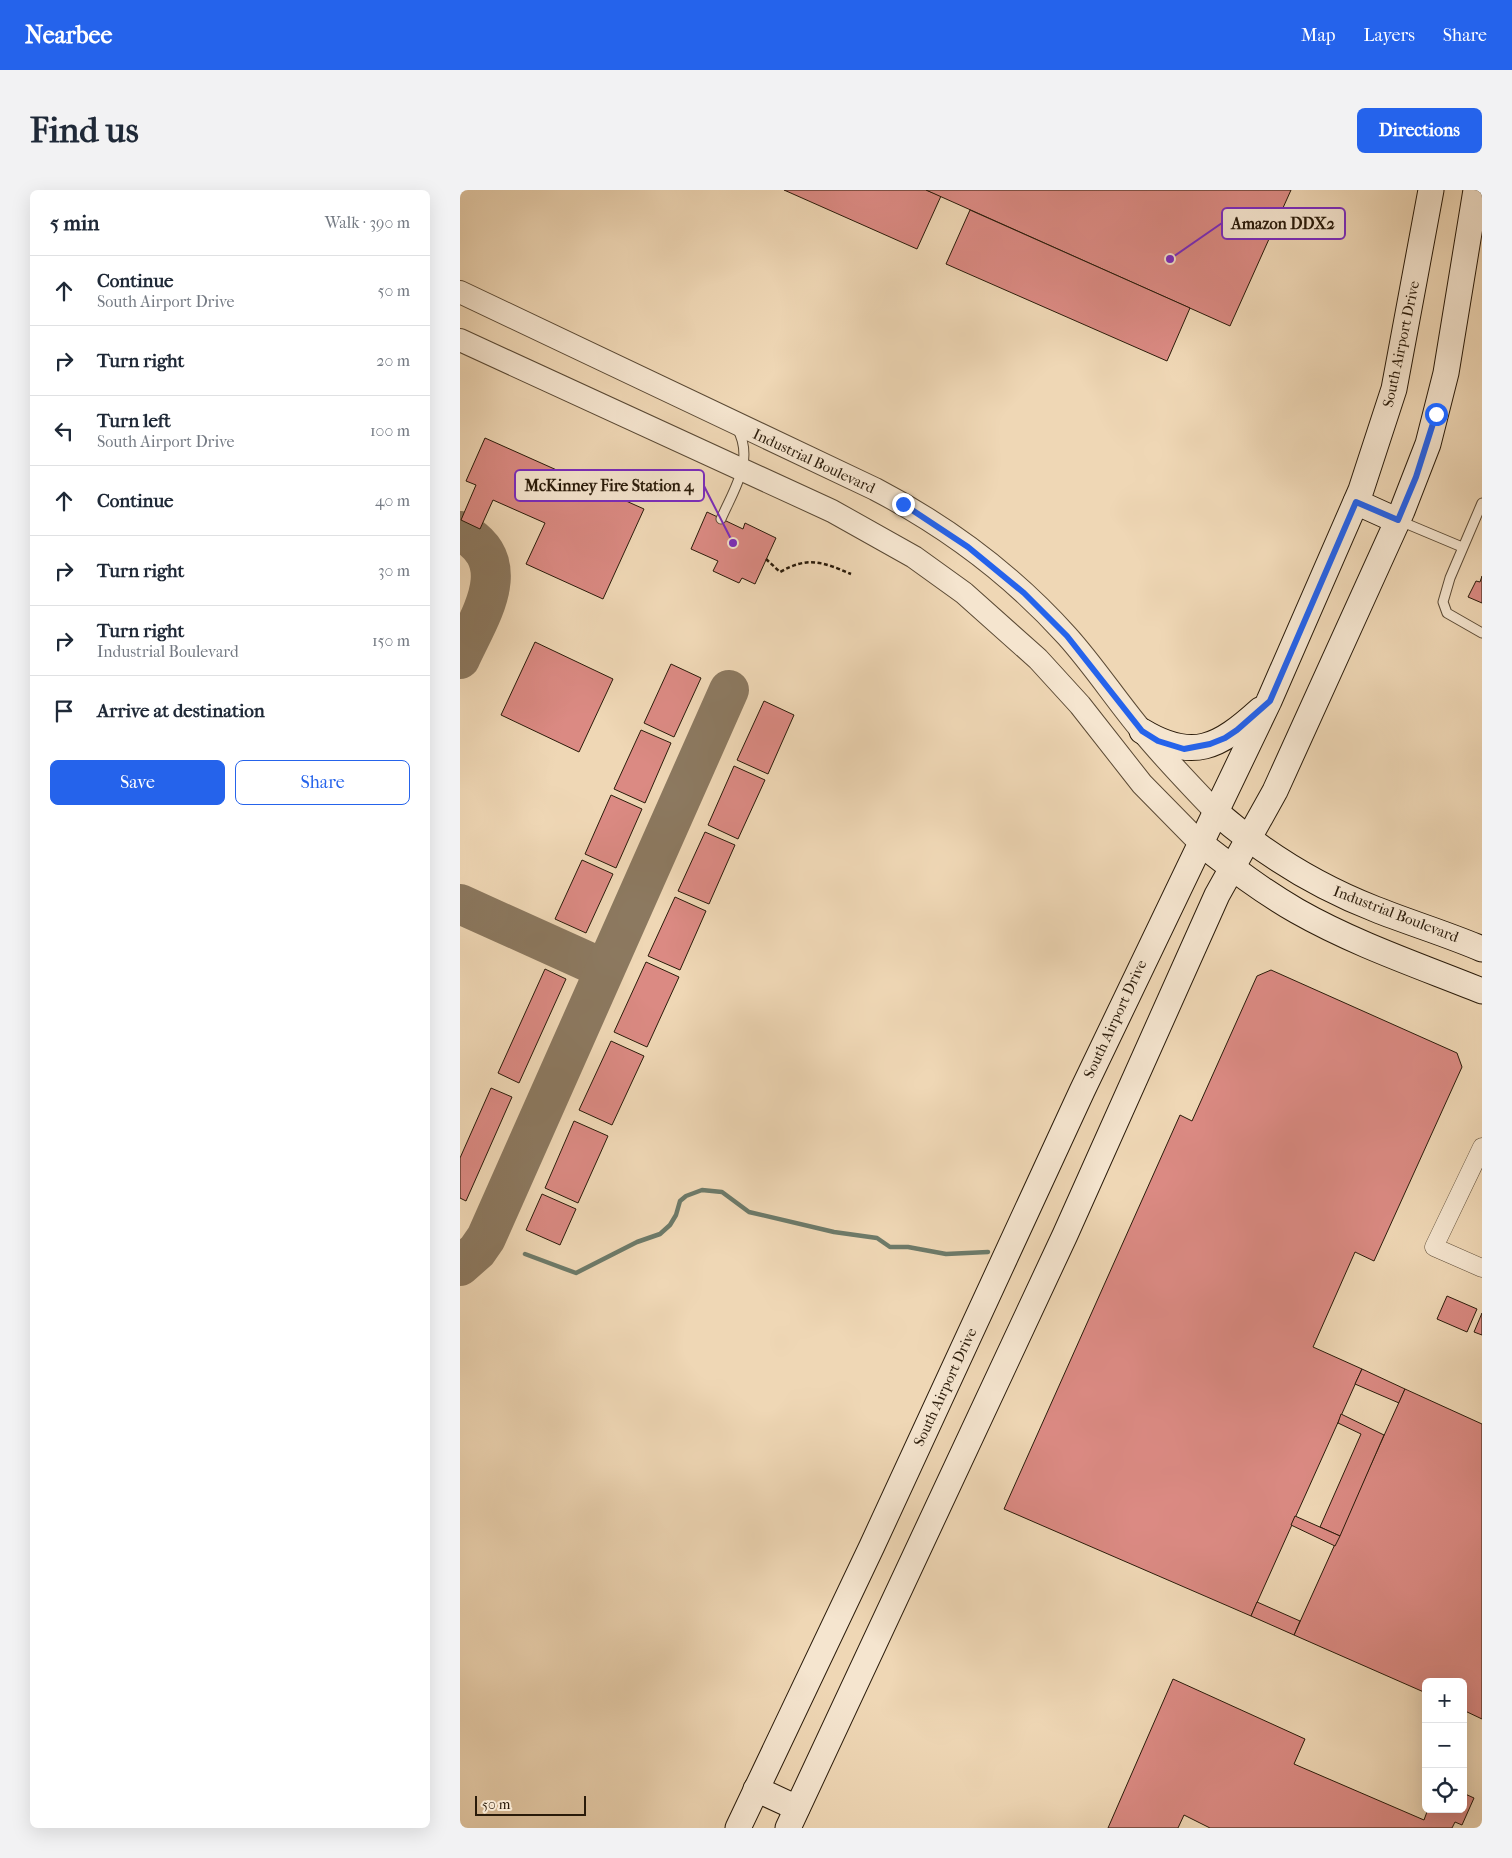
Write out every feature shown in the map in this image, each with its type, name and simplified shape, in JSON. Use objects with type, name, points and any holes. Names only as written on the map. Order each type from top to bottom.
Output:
[{"type":"main road","name":"South Airport Drive","points":[[738,1828],[876,1537],[1082,1091],[1270,701],[1356,502],[1394,389],[1431,190]]},
{"type":"main road","points":[[756,1789],[793,1818],[1065,1235],[1217,895],[1275,791],[1398,520],[1428,444],[1446,373],[1476,190]]},
{"type":"main road","points":[[1356,502],[1398,520]]},
{"type":"main road","points":[[1142,731],[1171,746],[1194,748],[1210,744],[1231,734],[1270,701]]},
{"type":"main road","name":"Industrial Boulevard","points":[[1216,812],[1249,839],[1292,868],[1340,894],[1374,909],[1482,948]]},
{"type":"main road","points":[[1200,843],[1272,895],[1315,921],[1373,947],[1482,991]]},
{"type":"street","name":"Industrial Boulevard","points":[[460,292],[903,504],[968,547],[1046,613],[1086,658],[1142,731],[1216,812]]},
{"type":"street","points":[[460,340],[743,469],[862,526],[914,557],[964,593],[1038,659],[1080,705],[1142,784],[1200,843]]},
{"type":"street","points":[[1482,1147],[1434,1247],[1482,1268]]},
{"type":"lane","points":[[721,519],[745,462],[744,445],[734,423]]},
{"type":"lane","points":[[1482,503],[1462,547],[1443,602],[1447,613],[1482,633]]},
{"type":"lane","points":[[1398,520],[1462,547]]},
{"type":"path","points":[[766,560],[780,572],[796,564],[816,562],[829,564],[851,574]]},
{"type":"building","points":[[784,190],[926,190],[941,196],[917,249]]},
{"type":"building","points":[[926,190],[1291,190],[1230,326]]},
{"type":"building","points":[[970,210],[1190,308],[1167,361],[946,264]]},
{"type":"building","points":[[485,438],[644,509],[603,599],[526,564],[545,523],[493,500],[480,529],[461,520],[476,485],[466,481]]},
{"type":"building","points":[[707,512],[743,529],[745,523],[776,538],[755,584],[742,578],[739,583],[713,571],[718,561],[691,549]]},
{"type":"building","points":[[1482,576],[1482,603],[1468,597],[1476,581],[1480,582]]},
{"type":"building","points":[[535,642],[613,679],[579,752],[501,715]]},
{"type":"building","points":[[671,664],[701,678],[674,737],[644,723]]},
{"type":"building","points":[[764,701],[794,715],[768,774],[737,760]]},
{"type":"building","points":[[641,730],[671,743],[645,803],[614,789]]},
{"type":"building","points":[[734,766],[765,780],[738,839],[708,825]]},
{"type":"building","points":[[611,795],[642,809],[616,868],[585,854]]},
{"type":"building","points":[[705,832],[735,845],[709,904],[678,891]]},
{"type":"building","points":[[582,860],[613,874],[586,933],[555,919]]},
{"type":"building","points":[[675,897],[706,911],[680,970],[648,956]]},
{"type":"building","points":[[646,962],[679,977],[647,1047],[614,1032]]},
{"type":"building","points":[[545,969],[566,979],[519,1083],[498,1073]]},
{"type":"building","points":[[1271,970],[1457,1053],[1462,1067],[1374,1261],[1355,1252],[1313,1347],[1362,1369],[1251,1616],[1004,1509],[1180,1115],[1192,1121],[1257,976]]},
{"type":"building","points":[[611,1041],[644,1056],[612,1125],[579,1110]]},
{"type":"building","points":[[491,1088],[512,1097],[466,1201],[460,1198],[460,1158]]},
{"type":"building","points":[[574,1121],[608,1136],[578,1203],[545,1188]]},
{"type":"building","points":[[542,1194],[576,1209],[560,1245],[526,1230]]},
{"type":"building","points":[[1447,1296],[1477,1309],[1467,1332],[1437,1319]]},
{"type":"building","points":[[1482,1313],[1482,1335],[1474,1332]]},
{"type":"building","points":[[1362,1369],[1405,1389],[1399,1403],[1355,1384]]},
{"type":"building","points":[[1405,1389],[1482,1424],[1482,1719],[1467,1712],[1467,1678],[1422,1678],[1422,1691],[1294,1635]]},
{"type":"building","points":[[1341,1414],[1384,1435],[1340,1536],[1320,1527],[1361,1434],[1338,1423]]},
{"type":"building","points":[[1295,1516],[1340,1536],[1335,1546],[1291,1525]]},
{"type":"building","points":[[1257,1602],[1300,1621],[1294,1635],[1251,1616]]},
{"type":"building","points":[[1173,1679],[1305,1739],[1294,1764],[1424,1820],[1427,1813],[1467,1813],[1467,1795],[1474,1798],[1462,1825],[1455,1822],[1452,1828],[1210,1828],[1184,1815],[1178,1828],[1108,1828]]},
{"type":"waterway","points":[[525,1254],[576,1273],[637,1242],[660,1234],[670,1225],[676,1215],[680,1201],[686,1196],[702,1190],[722,1192],[749,1212],[834,1232],[877,1238],[890,1247],[908,1247],[946,1254],[988,1252]]},
{"type":"taxiway","points":[[460,531],[477,544],[487,558],[491,574],[484,607],[460,659]]},
{"type":"taxiway","points":[[460,1266],[477,1251],[486,1238],[729,690]]},
{"type":"taxiway","points":[[460,904],[604,969]]},
{"type":"place","name":"Amazon DDX2","points":[[1170,259]]},
{"type":"place","name":"McKinney Fire Station 4","points":[[733,543]]},
{"type":"route","points":[[903,504],[933,522],[968,547],[1046,613],[1067,636],[1142,731],[1158,741],[1171,746],[1184,749],[1194,748],[1225,738],[1270,701],[1356,502],[1398,520],[1428,444],[1436,414]]}]
